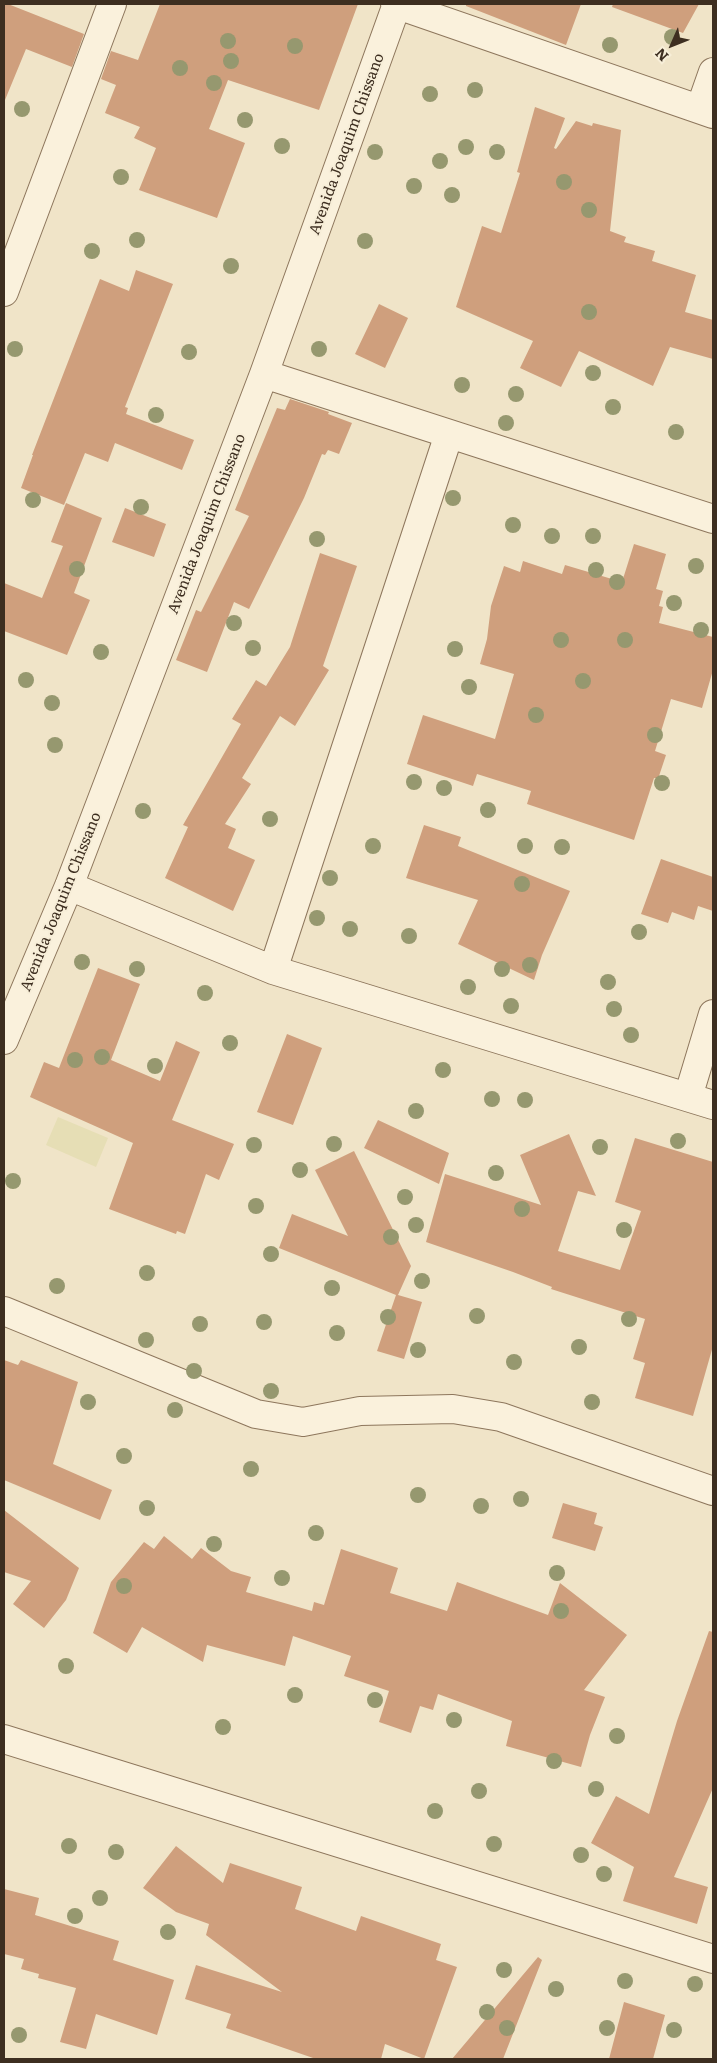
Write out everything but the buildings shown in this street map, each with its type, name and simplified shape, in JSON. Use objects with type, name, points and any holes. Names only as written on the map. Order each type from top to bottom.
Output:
[{"type":"street","points":[[4,292],[112,4]]},
{"type":"street","points":[[396,4],[706,111],[713,72]]},
{"type":"street","name":"Avenida Joaquim Chissano","points":[[4,1040],[69,886],[264,374],[396,4]]},
{"type":"street","points":[[264,374],[713,519]]},
{"type":"street","points":[[273,970],[448,434]]},
{"type":"street","points":[[69,886],[273,970],[701,1101],[713,1014]]},
{"type":"street","points":[[4,1311],[256,1414],[303,1422],[360,1411],[453,1409],[501,1417],[713,1491]]},
{"type":"street","points":[[4,1739],[713,1959]]},
{"type":"shaded area","points":[[58,1117],[108,1138],[96,1167],[46,1145]]}]
